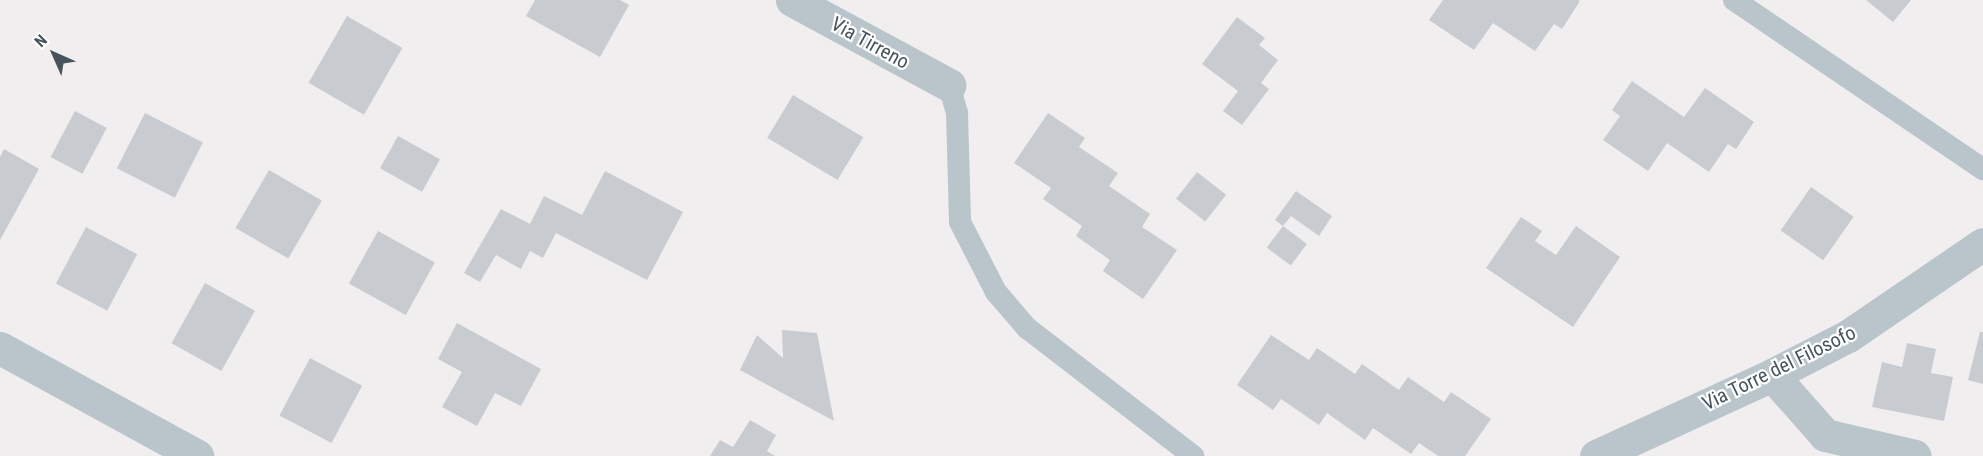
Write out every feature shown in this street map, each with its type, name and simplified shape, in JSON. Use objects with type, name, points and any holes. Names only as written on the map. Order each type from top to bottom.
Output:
[{"type":"street","name":"Via Tirreno","points":[[792,0],[949,86]]},
{"type":"street","name":"Via Torre del Filosofo","points":[[1596,456],[1772,375],[1848,336],[1983,244]]},
{"type":"street","points":[[0,348],[197,456]]},
{"type":"street","points":[[1772,375],[1826,435],[1915,456]]},
{"type":"lane","points":[[1734,0],[1983,169]]},
{"type":"lane","points":[[949,86],[957,113],[960,222],[996,292],[1026,328],[1193,456]]},
{"type":"building","points":[[535,0],[620,0],[629,5],[600,57],[526,16]]},
{"type":"building","points":[[1443,0],[1580,1],[1562,29],[1554,24],[1535,51],[1493,23],[1474,50],[1429,20]]},
{"type":"building","points":[[1866,0],[1911,0],[1893,22]]},
{"type":"building","points":[[347,16],[402,48],[364,115],[308,83]]},
{"type":"building","points":[[1237,17],[1265,38],[1259,45],[1278,60],[1261,83],[1269,89],[1242,125],[1223,111],[1238,91],[1202,64]]},
{"type":"building","points":[[1632,81],[1684,117],[1705,88],[1754,122],[1736,149],[1728,144],[1709,172],[1667,143],[1648,171],[1603,140],[1620,116],[1612,110]]},
{"type":"building","points":[[793,95],[863,137],[838,180],[767,138]]},
{"type":"building","points":[[75,111],[107,128],[82,174],[51,157]]},
{"type":"building","points":[[145,113],[203,143],[175,198],[117,168]]},
{"type":"building","points":[[1048,113],[1085,138],[1079,147],[1118,173],[1109,186],[1150,214],[1142,227],[1177,250],[1143,299],[1103,271],[1110,260],[1076,236],[1082,226],[1043,199],[1051,188],[1014,163]]},
{"type":"building","points":[[398,136],[440,159],[422,192],[380,168]]},
{"type":"building","points":[[4,149],[39,169],[0,240],[0,157]]},
{"type":"building","points":[[269,170],[322,200],[288,259],[236,228]]},
{"type":"building","points":[[605,171],[683,212],[647,280],[556,233],[543,258],[530,251],[521,269],[496,255],[480,282],[464,273],[501,209],[530,224],[544,196],[582,215]]},
{"type":"building","points":[[1197,172],[1226,195],[1205,222],[1176,199]]},
{"type":"building","points":[[1811,187],[1854,217],[1823,260],[1781,230]]},
{"type":"building","points":[[1296,191],[1332,216],[1319,236],[1291,216],[1283,226],[1275,220]]},
{"type":"building","points":[[1521,217],[1542,231],[1535,241],[1556,255],[1576,226],[1620,257],[1573,327],[1486,268]]},
{"type":"building","points":[[1283,226],[1307,244],[1291,266],[1267,248]]},
{"type":"building","points":[[86,227],[137,254],[107,311],[56,284]]},
{"type":"building","points":[[378,231],[435,263],[406,315],[349,283]]},
{"type":"building","points":[[205,283],[255,311],[221,371],[172,343]]},
{"type":"building","points":[[457,323],[541,369],[521,406],[495,393],[477,426],[442,407],[462,372],[438,359]]},
{"type":"building","points":[[782,330],[817,333],[834,421],[740,370],[757,335],[783,358]]},
{"type":"building","points":[[1980,332],[1983,332],[1983,384],[1968,380]]},
{"type":"building","points":[[1271,335],[1309,360],[1317,348],[1355,374],[1362,364],[1399,390],[1408,377],[1444,402],[1451,392],[1491,419],[1465,456],[1438,456],[1419,443],[1411,454],[1373,428],[1365,440],[1327,413],[1319,425],[1281,399],[1273,410],[1237,385]]},
{"type":"building","points":[[1907,343],[1936,349],[1931,373],[1953,377],[1944,421],[1872,407],[1882,362],[1902,367]]},
{"type":"building","points":[[310,358],[362,386],[332,443],[279,415]]},
{"type":"building","points":[[750,420],[776,435],[767,451],[775,456],[710,456],[720,440],[733,447]]}]
